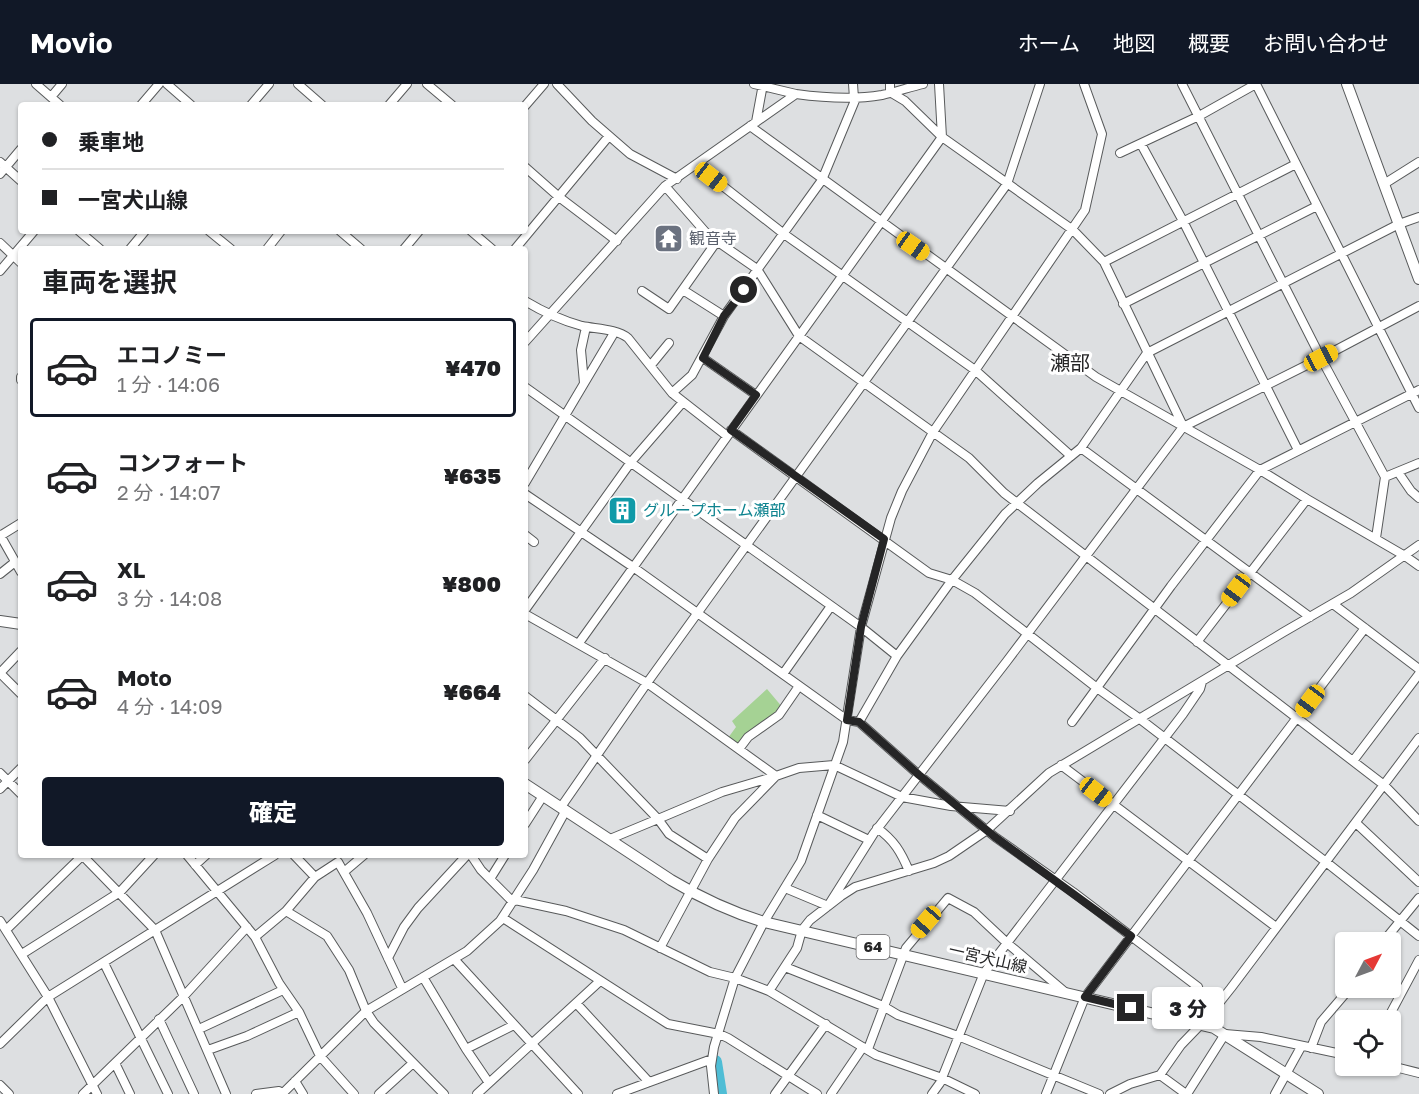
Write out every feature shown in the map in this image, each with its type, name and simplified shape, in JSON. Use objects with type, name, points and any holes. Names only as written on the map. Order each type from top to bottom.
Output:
[{"type":"main road","points":[[1347,84],[1419,279]]},
{"type":"main road","points":[[0,621],[18,624]]},
{"type":"main road","name":"一宮犬山線","points":[[528,786],[691,892],[738,914],[1085,997],[1204,1020],[1318,1094]]},
{"type":"street","points":[[36,84],[56,102]]},
{"type":"street","points":[[51,97],[62,84]]},
{"type":"street","points":[[144,102],[159,84]]},
{"type":"street","points":[[167,84],[188,102]]},
{"type":"street","points":[[254,102],[269,84]]},
{"type":"street","points":[[298,84],[319,102]]},
{"type":"street","points":[[392,102],[407,84]]},
{"type":"street","points":[[427,84],[448,102]]},
{"type":"street","points":[[528,103],[544,84]]},
{"type":"street","points":[[556,84],[609,136],[641,161],[677,178]]},
{"type":"street","points":[[672,393],[692,375],[724,316],[822,180],[855,98],[854,84]]},
{"type":"street","points":[[753,124],[760,85],[827,99],[855,98],[890,88],[923,84]]},
{"type":"street","points":[[579,643],[942,137],[939,84]]},
{"type":"street","points":[[256,1094],[279,1092],[282,1094],[366,1011],[467,951],[487,935],[502,918],[514,901],[563,809],[596,756],[1007,184],[1040,84]]},
{"type":"street","points":[[714,1094],[712,1059],[735,978],[764,922],[801,861],[843,741],[861,627],[884,539],[902,491],[933,432],[1085,210],[1102,134],[1084,84]]},
{"type":"street","points":[[1182,84],[1384,477],[1376,538]]},
{"type":"street","points":[[1120,153],[1199,116],[1256,84],[1379,327],[1415,392],[1419,408]]},
{"type":"street","points":[[890,88],[942,137],[1073,230],[1104,262],[1183,427]]},
{"type":"street","points":[[528,339],[665,186],[796,94]]},
{"type":"street","points":[[753,124],[822,180],[1096,377],[1260,470],[1419,566]]},
{"type":"street","points":[[528,233],[609,136]]},
{"type":"street","points":[[1141,144],[1183,221],[1298,450]]},
{"type":"street","points":[[18,152],[2,168],[18,179]]},
{"type":"street","points":[[1384,184],[1419,162]]},
{"type":"street","points":[[696,165],[784,234],[975,370],[1071,456]]},
{"type":"street","points":[[1104,262],[1296,165]]},
{"type":"street","points":[[528,170],[559,197],[617,241]]},
{"type":"street","points":[[665,186],[708,235],[757,270],[799,336],[969,458],[1004,493],[1384,785],[1419,820]]},
{"type":"street","points":[[1123,304],[1317,206]]},
{"type":"street","points":[[859,722],[897,656],[952,580],[1017,503],[1082,448],[1147,353],[1399,224],[1419,217]]},
{"type":"street","points":[[22,246],[32,234]]},
{"type":"street","points":[[82,234],[96,246]]},
{"type":"street","points":[[132,246],[142,234]]},
{"type":"street","points":[[213,234],[227,246]]},
{"type":"street","points":[[269,246],[279,234]]},
{"type":"street","points":[[344,234],[358,246]]},
{"type":"street","points":[[406,246],[416,234]]},
{"type":"street","points":[[474,234],[488,246]]},
{"type":"street","points":[[517,246],[527,234]]},
{"type":"street","points":[[642,291],[669,309],[717,241]]},
{"type":"street","points":[[0,243],[18,260]]},
{"type":"street","points":[[0,271],[18,250]]},
{"type":"street","points":[[683,290],[724,316]]},
{"type":"street","points":[[528,303],[549,316],[586,327],[622,333],[672,393],[683,402],[797,476],[929,573],[952,580],[975,592],[1026,634],[1326,861],[1419,936]]},
{"type":"street","points":[[828,906],[877,828],[1183,427],[1419,306]]},
{"type":"street","points":[[584,384],[581,350],[586,327]]},
{"type":"street","points":[[528,478],[614,333]]},
{"type":"street","points":[[651,365],[669,343]]},
{"type":"street","points":[[703,358],[756,395]]},
{"type":"street","points":[[528,389],[861,627],[897,656]]},
{"type":"street","points":[[1072,722],[1260,470],[1415,392]]},
{"type":"street","points":[[528,608],[631,462],[683,402]]},
{"type":"street","points":[[1082,448],[1310,617]]},
{"type":"street","points":[[1384,477],[1419,463]]},
{"type":"street","points":[[528,465],[534,468]]},
{"type":"street","points":[[1398,472],[1411,491],[1419,498]]},
{"type":"street","points":[[528,496],[633,567],[847,720],[859,722],[919,775],[987,830],[1198,987],[1204,1020]]},
{"type":"street","points":[[1197,642],[1307,499]]},
{"type":"street","points":[[18,526],[0,536],[18,567]]},
{"type":"street","points":[[528,537],[534,542]]},
{"type":"street","points":[[769,991],[796,948],[802,930],[810,920],[855,887],[949,856],[987,830],[1049,773],[1333,604],[1419,545]]},
{"type":"street","points":[[0,574],[15,562]]},
{"type":"street","points":[[1333,604],[1419,669]]},
{"type":"street","points":[[783,674],[831,606]]},
{"type":"street","points":[[528,614],[647,683],[776,776]]},
{"type":"street","points":[[1046,1094],[1085,997],[1365,628]]},
{"type":"street","points":[[18,654],[0,673],[18,691]]},
{"type":"street","points":[[528,756],[605,658]]},
{"type":"street","points":[[1353,761],[1419,674]]},
{"type":"street","points":[[932,1094],[942,1078],[984,973],[1165,738],[1202,682]]},
{"type":"street","points":[[739,749],[748,736],[779,715],[799,686]]},
{"type":"street","points":[[528,698],[580,738],[658,819],[669,834],[708,859]]},
{"type":"street","points":[[1110,1094],[1130,1084],[1160,1075],[1181,1045],[1204,1020],[1356,823],[1419,738]]},
{"type":"street","points":[[610,839],[722,792],[799,768],[834,765],[902,797],[959,807],[1010,810]]},
{"type":"street","points":[[1062,765],[1276,927]]},
{"type":"street","points":[[0,789],[18,771]]},
{"type":"street","points":[[0,772],[18,791]]},
{"type":"street","points":[[660,948],[708,859],[735,817],[776,776]]},
{"type":"street","points":[[528,819],[543,796]]},
{"type":"street","points":[[817,815],[869,840]]},
{"type":"street","points":[[1356,823],[1419,882]]},
{"type":"street","points":[[877,828],[900,850],[909,871]]},
{"type":"street","points":[[6,930],[79,858]]},
{"type":"street","points":[[85,858],[155,930],[226,1094]]},
{"type":"street","points":[[22,954],[120,892],[151,858]]},
{"type":"street","points":[[189,858],[255,937],[283,990],[299,1012],[320,1056],[354,1094]]},
{"type":"street","points":[[195,865],[203,858]]},
{"type":"street","points":[[0,1044],[48,997],[266,858]]},
{"type":"street","points":[[297,858],[315,877]]},
{"type":"street","points":[[344,872],[360,858]]},
{"type":"street","points":[[388,958],[404,927],[418,908],[466,858]]},
{"type":"street","points":[[472,858],[514,901],[566,911],[624,930],[710,972],[735,978],[769,991],[883,1058],[942,1078],[975,1094]]},
{"type":"street","points":[[490,879],[503,858]]},
{"type":"street","points":[[255,937],[286,911],[315,877],[338,862],[367,913],[402,988]]},
{"type":"street","points":[[785,888],[828,906]]},
{"type":"street","points":[[831,1094],[865,1048],[906,948],[948,897],[974,912],[1065,992]]},
{"type":"street","points":[[1391,932],[1419,898]]},
{"type":"street","points":[[286,911],[327,936],[349,970],[366,1011],[374,1023],[444,1094]]},
{"type":"street","points":[[502,918],[668,1024],[719,1034],[728,1038],[817,1094]]},
{"type":"street","points":[[0,921],[48,997],[97,1094]]},
{"type":"street","points":[[83,1094],[184,996],[247,927]]},
{"type":"street","points":[[454,959],[578,1094]]},
{"type":"street","points":[[1392,1010],[1419,960]]},
{"type":"street","points":[[104,963],[168,1094]]},
{"type":"street","points":[[785,967],[883,1006],[898,1015],[958,1036],[1099,1094]]},
{"type":"street","points":[[423,976],[489,1083]]},
{"type":"street","points":[[477,1094],[600,981]]},
{"type":"street","points":[[199,1029],[283,990]]},
{"type":"street","points":[[1311,1048],[1322,1023],[1342,998]]},
{"type":"street","points":[[576,1003],[649,1082]]},
{"type":"street","points":[[208,1050],[247,1036],[299,1012]]},
{"type":"street","points":[[159,1019],[194,1094]]},
{"type":"street","points":[[775,1094],[826,1024]]},
{"type":"street","points":[[466,1048],[514,1025]]},
{"type":"street","points":[[1160,1075],[1187,1094],[1225,1034],[1261,1037],[1335,1053]]},
{"type":"street","points":[[1275,1094],[1301,1047]]},
{"type":"street","points":[[617,1094],[712,1059]]},
{"type":"street","points":[[115,1063],[130,1094]]},
{"type":"street","points":[[379,1094],[413,1063]]},
{"type":"street","points":[[1401,1068],[1419,1073]]},
{"type":"street","points":[[295,1081],[303,1094]]},
{"type":"street","points":[[0,1085],[9,1094]]},
{"type":"green space","points":[[767,689],[783,708],[738,745],[728,738],[736,727],[732,721]]},
{"type":"waterway","points":[[715,1062],[720,1094]]},
{"type":"place","name":"観音寺","points":[[668,238]]},
{"type":"place","name":"グループホーム瀬部","points":[[622,510]]},
{"type":"district","name":"瀬部","points":[[1070,363]]},
{"type":"route","points":[[744,290],[724,316],[703,358],[756,395],[731,430],[884,539],[861,627],[847,720],[859,722],[995,837],[1131,936],[1085,997],[1131,1008]]}]
